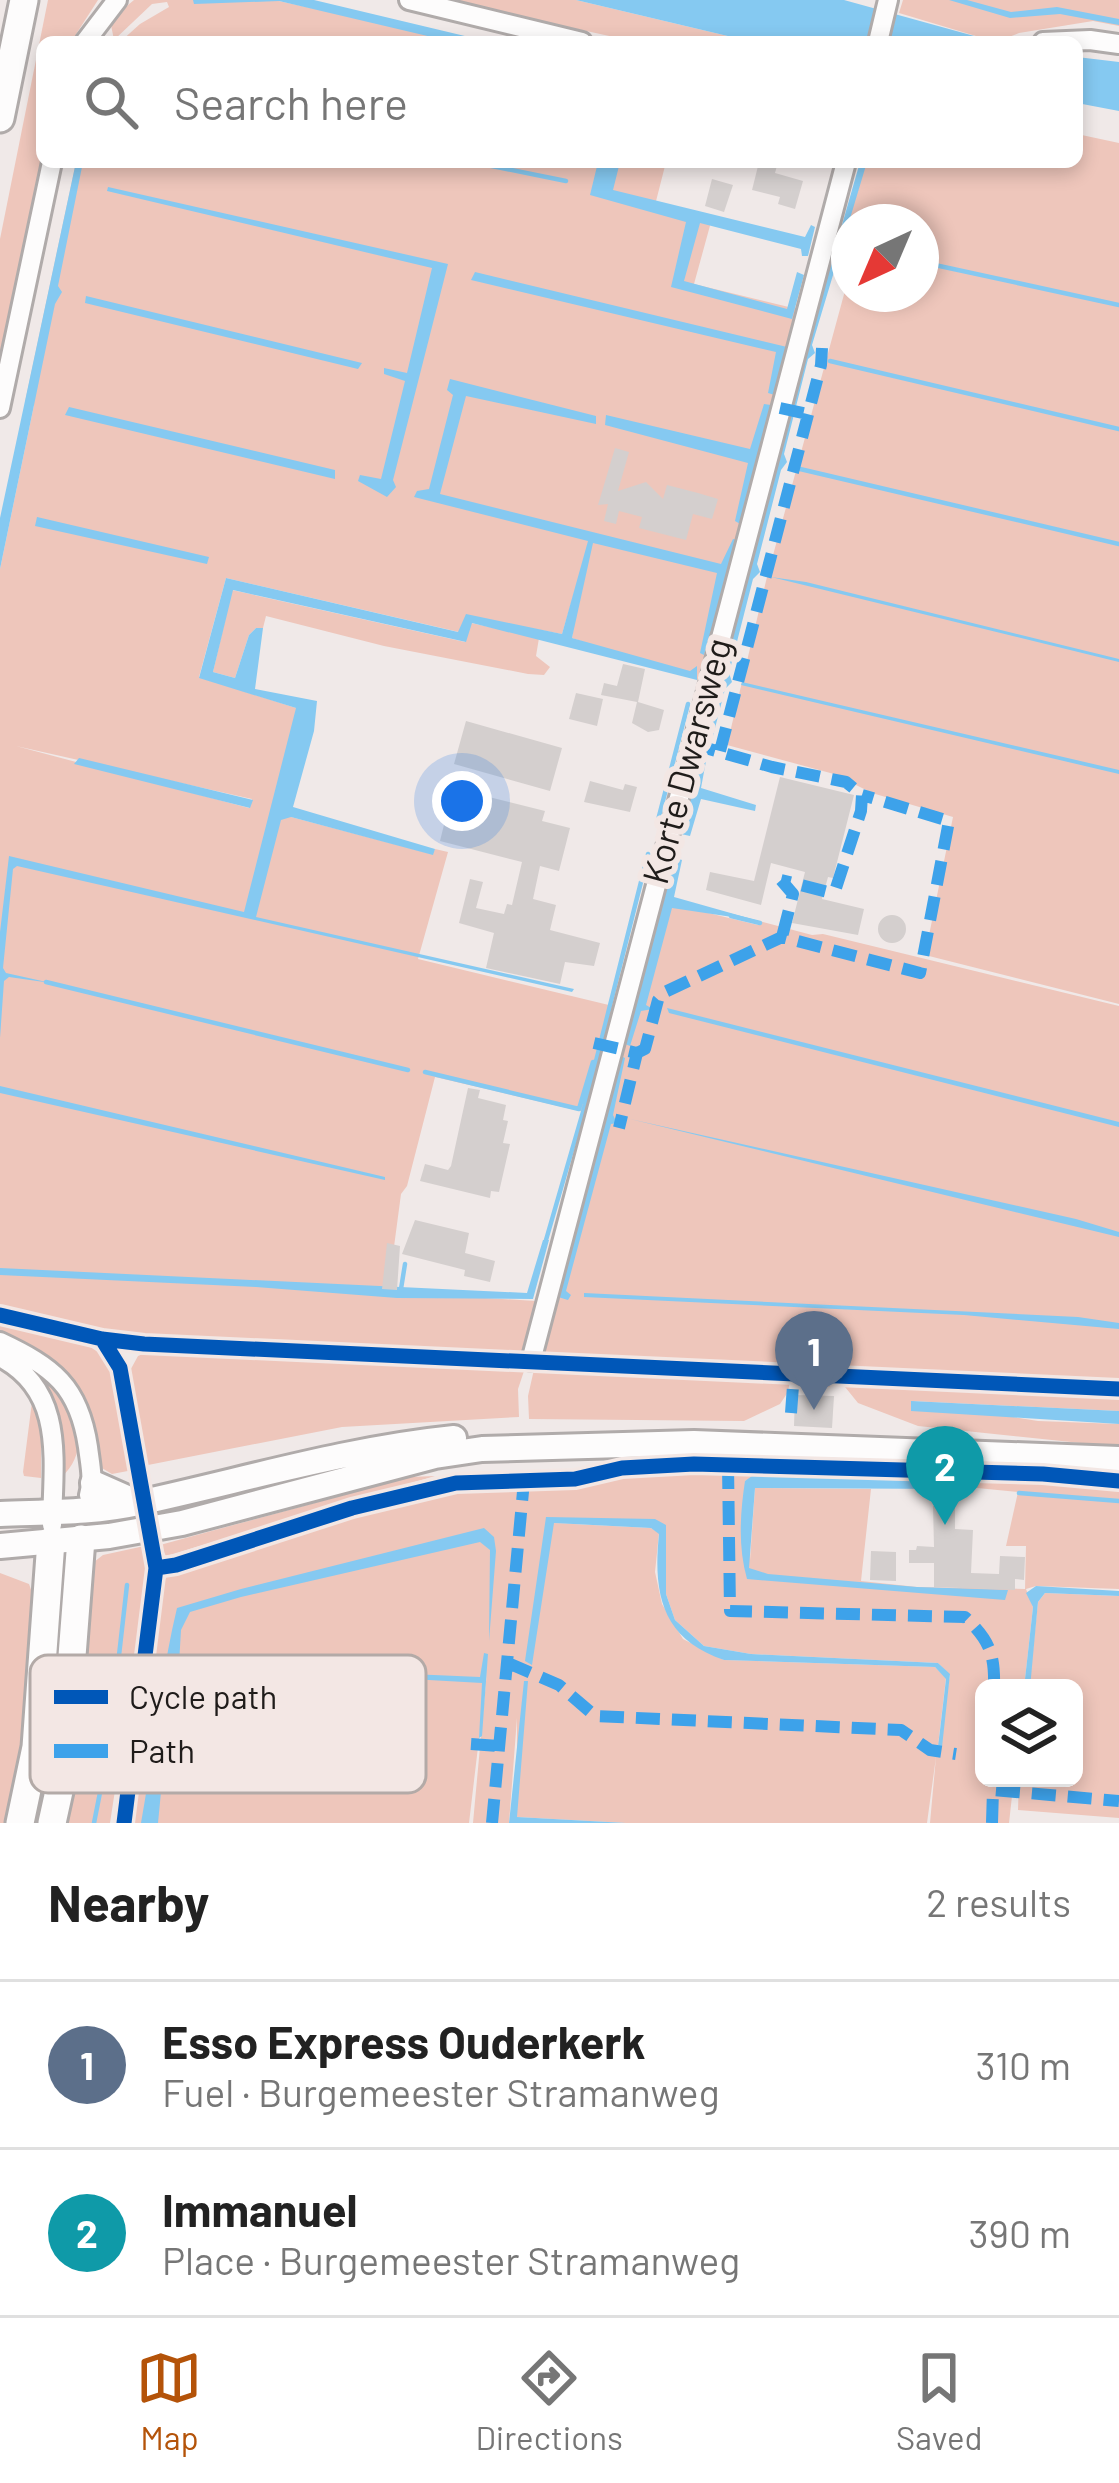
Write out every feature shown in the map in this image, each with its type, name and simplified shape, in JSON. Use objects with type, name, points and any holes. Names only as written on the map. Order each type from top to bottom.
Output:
[{"type":"highway","points":[[0,118],[24,0]]},
{"type":"highway","points":[[72,1655],[82,1525]]},
{"type":"highway","points":[[44,1655],[51,1541]]},
{"type":"highway","points":[[20,1823],[30,1788]]},
{"type":"highway","points":[[52,1823],[59,1793]]},
{"type":"main road","points":[[0,1546],[51,1541],[138,1503],[323,1457],[494,1434],[754,1433],[1025,1445],[1049,1454]]},
{"type":"main road","points":[[0,1514],[52,1512],[82,1525],[182,1523],[435,1456],[482,1449],[694,1443],[1119,1459]]},
{"type":"main road","points":[[93,1483],[138,1503]]},
{"type":"street","points":[[90,36],[117,0]]},
{"type":"street","points":[[409,0],[558,36]]},
{"type":"street","points":[[879,36],[887,4]]},
{"type":"street","points":[[1083,41],[1119,44]]},
{"type":"street","points":[[0,409],[51,168]]},
{"type":"street","name":"Korte Dwarsweg","points":[[531,1361],[844,168]]},
{"type":"street","points":[[0,1342],[38,1360],[64,1383],[82,1417],[93,1483],[82,1525]]},
{"type":"street","points":[[0,1358],[21,1368],[46,1405],[52,1428],[51,1541]]},
{"type":"shaded area","points":[[48,0],[98,0],[75,36],[41,36]]},
{"type":"shaded area","points":[[134,0],[274,0],[440,36],[127,36],[169,7],[167,2],[152,4],[118,36],[113,36],[110,20]]},
{"type":"shaded area","points":[[444,0],[576,0],[728,36],[609,36]]},
{"type":"shaded area","points":[[903,0],[1119,0],[1119,26],[1093,21],[1011,36],[976,36],[899,13]]},
{"type":"shaded area","points":[[36,60],[36,168],[44,168],[0,387],[0,239]]},
{"type":"shaded area","points":[[1083,135],[1119,143],[1119,1004],[925,955],[953,817],[872,793],[834,774],[727,745],[839,312],[939,312],[939,204],[850,204],[859,168],[1083,168]]},
{"type":"shaded area","points":[[75,168],[664,168],[654,209],[711,222],[694,284],[797,309],[699,680],[572,638],[585,556],[562,634],[466,616],[459,632],[226,578],[199,677],[296,708],[291,817],[432,854],[435,849],[448,852],[418,959],[613,1006],[584,1112],[435,1077],[401,1194],[388,1292],[536,1301],[523,1357],[151,1340],[0,1311],[0,569],[34,405],[25,402]],"holes":[[[16,746],[252,799],[249,808]]]},
{"type":"shaded area","points":[[232,590],[465,642],[471,623],[539,638],[536,656],[550,667],[544,675],[528,674],[384,646],[266,616],[263,628],[249,635],[235,678],[213,672]]},
{"type":"shaded area","points":[[663,902],[758,925],[759,921],[823,934],[1119,1006],[1119,1384],[540,1357]]},
{"type":"shaded area","points":[[0,1319],[77,1340],[114,1368],[133,1470],[112,1474],[100,1467],[71,1384],[48,1359],[0,1334]]},
{"type":"shaded area","points":[[152,1350],[521,1364],[525,1368],[518,1389],[519,1417],[342,1427],[143,1466],[127,1376],[138,1356]]},
{"type":"shaded area","points":[[535,1365],[791,1375],[780,1404],[744,1421],[529,1419]]},
{"type":"shaded area","points":[[45,1370],[70,1410],[78,1437],[72,1464],[61,1478],[59,1418],[39,1374]]},
{"type":"shaded area","points":[[796,1375],[1119,1393],[1119,1411],[911,1401],[1038,1421],[1119,1424],[1119,1447],[918,1426],[858,1403],[841,1382],[831,1381],[830,1387],[795,1385]]},
{"type":"shaded area","points":[[32,1402],[41,1420],[41,1478],[23,1472]]},
{"type":"shaded area","points":[[772,1470],[745,1481],[750,1560],[755,1488],[871,1489],[861,1581],[1025,1589],[1026,1546],[1006,1546],[1018,1492],[977,1488],[971,1475],[1119,1484],[1119,1589],[1026,1589],[1033,1607],[1025,1679],[975,1679],[975,1787],[1013,1787],[1009,1823],[930,1823],[936,1757],[927,1823],[626,1823],[517,1817],[517,1718],[509,1823],[473,1823],[487,1671],[469,1823],[130,1823],[134,1793],[426,1793],[426,1655],[152,1655],[161,1587],[167,1576],[434,1490],[580,1482],[624,1472]],"holes":[[[553,1523],[666,1525],[666,1594],[675,1620],[704,1646],[751,1654],[938,1663],[950,1675],[938,1746],[946,1678],[935,1667],[724,1660],[683,1639],[662,1604],[655,1572],[659,1533],[651,1528]]]},
{"type":"shaded area","points":[[435,1476],[166,1556],[160,1545],[410,1477]]},
{"type":"shaded area","points":[[149,1545],[136,1655],[84,1655],[94,1562],[103,1555]]},
{"type":"shaded area","points":[[0,1573],[29,1584],[34,1598],[29,1732],[10,1823],[0,1823]]},
{"type":"shaded area","points":[[1045,1593],[1119,1596],[1119,1818],[1018,1810],[1019,1787],[1083,1787],[1083,1679],[1030,1679],[1038,1602]]},
{"type":"shaded area","points":[[70,1793],[115,1793],[110,1823],[67,1823]]},
{"type":"water","points":[[193,0],[314,0],[465,36],[428,36],[279,1],[194,4]]},
{"type":"water","points":[[576,0],[844,0],[974,36],[728,36]]},
{"type":"water","points":[[949,0],[1011,12],[1057,7],[1119,19],[1119,25],[1060,14],[1010,18]]},
{"type":"water","points":[[1083,58],[1119,62],[1119,111],[1083,104]]},
{"type":"water","points":[[75,168],[82,168],[58,286],[62,292],[55,304],[0,569],[0,518]]},
{"type":"water","points":[[597,168],[618,168],[613,190],[805,237],[811,225],[815,227],[808,256],[802,256],[801,249],[700,223],[684,281],[787,309],[797,272],[804,275],[792,319],[671,287],[686,222],[590,195]]},
{"type":"water","points":[[858,168],[865,168],[854,204],[848,204]]},
{"type":"water","points":[[108,187],[448,264],[393,480],[396,487],[387,497],[358,481],[360,475],[381,479],[405,381],[384,374],[384,368],[407,373],[432,268],[107,191]]},
{"type":"water","points":[[831,263],[831,282],[812,345],[815,353],[808,359],[784,454],[787,462],[757,564],[760,572],[753,579],[729,673],[732,682],[725,689],[713,736],[709,732]]},
{"type":"water","points":[[475,272],[787,347],[778,396],[768,393],[776,352],[471,280]]},
{"type":"water","points":[[86,296],[362,363],[358,369],[85,303]]},
{"type":"water","points":[[450,379],[596,416],[596,424],[466,396],[440,494],[721,564],[733,539],[738,540],[704,655],[700,653],[717,573],[593,543],[572,638],[690,671],[697,666],[697,680],[472,623],[466,642],[233,590],[213,672],[235,678],[249,635],[263,628],[255,689],[317,701],[314,731],[293,807],[435,849],[433,855],[291,817],[281,820],[256,917],[574,989],[572,992],[17,866],[3,968],[6,973],[51,983],[9,977],[4,981],[0,1038],[0,932],[9,856],[244,912],[296,708],[199,678],[226,578],[458,632],[466,614],[562,634],[588,541],[414,497],[417,491],[429,489],[453,395],[447,390]]},
{"type":"water","points":[[764,404],[771,405],[742,525],[735,521],[748,463],[605,425],[606,415],[750,449]]},
{"type":"water","points":[[69,407],[335,470],[335,479],[65,415]]},
{"type":"water","points":[[37,517],[209,557],[207,564],[35,526]]},
{"type":"water","points":[[771,577],[806,582],[1119,662]]},
{"type":"water","points":[[741,685],[1119,770],[1119,774]]},
{"type":"water","points":[[79,758],[253,800],[250,808],[74,764]]},
{"type":"water","points":[[701,758],[706,761],[701,788],[756,805],[755,811],[701,799],[690,836],[681,834]]},
{"type":"water","points":[[674,857],[682,860],[674,897],[759,921],[672,908],[646,1005],[653,1009],[641,1011],[630,1046],[625,1044]]},
{"type":"water","points":[[667,1008],[1119,1122],[1119,1127],[669,1013]]},
{"type":"water","points":[[621,1056],[625,1058],[613,1115],[617,1123],[611,1124],[566,1291],[571,1295],[568,1300],[558,1297]]},
{"type":"water","points":[[0,1086],[385,1177],[385,1180],[0,1093]]},
{"type":"water","points":[[630,1119],[1076,1219],[1119,1232],[1119,1237]]},
{"type":"water","points":[[543,1240],[549,1240],[533,1299],[397,1298],[0,1275],[0,1268],[527,1293]]},
{"type":"water","points":[[584,1293],[1078,1317],[1119,1323],[1119,1329],[964,1315],[584,1297]]},
{"type":"water","points":[[911,1401],[1119,1411],[1119,1424],[911,1411]]},
{"type":"water","points":[[752,1476],[958,1481],[954,1489],[755,1488],[749,1568],[768,1574],[917,1587],[1008,1590],[1005,1600],[747,1579],[741,1518],[745,1481]]},
{"type":"water","points":[[546,1517],[655,1519],[666,1525],[666,1594],[675,1620],[704,1646],[751,1654],[938,1663],[950,1674],[942,1747],[938,1747],[946,1679],[935,1667],[724,1660],[686,1640],[660,1594],[659,1534],[651,1528],[554,1523],[532,1665],[525,1661]]},
{"type":"water","points":[[484,1528],[494,1537],[489,1641],[490,1550],[480,1542],[190,1612],[181,1630],[180,1655],[167,1655],[177,1608]]},
{"type":"water","points":[[1036,1586],[1119,1591],[1119,1596],[1045,1593],[1038,1602],[1031,1679],[1025,1679],[1033,1607],[1026,1593]]},
{"type":"water","points":[[484,1653],[488,1654],[479,1738],[482,1683],[426,1680],[426,1675],[480,1677]]},
{"type":"water","points":[[524,1681],[528,1681],[517,1817],[626,1823],[509,1823]]},
{"type":"water","points":[[146,1793],[161,1793],[158,1823],[141,1823]]},
{"type":"building","points":[[758,168],[776,168],[775,173],[803,181],[795,209],[778,204],[780,197],[752,190]]},
{"type":"building","points":[[712,179],[733,185],[724,212],[705,206]]},
{"type":"building","points":[[615,448],[629,452],[618,491],[646,482],[663,499],[667,485],[698,493],[718,499],[712,519],[693,514],[686,540],[639,528],[642,517],[619,511],[616,524],[604,521],[608,504],[598,505]]},
{"type":"building","points":[[623,664],[645,669],[638,702],[664,710],[659,730],[648,732],[632,723],[637,702],[601,695],[604,683],[617,686]]},
{"type":"building","points":[[576,693],[603,699],[597,726],[569,719]]},
{"type":"building","points":[[466,721],[562,748],[550,791],[454,764]]},
{"type":"building","points":[[780,777],[854,795],[833,878],[828,877],[822,899],[864,909],[858,935],[792,923],[805,872],[771,863],[761,905],[706,890],[710,872],[754,881]]},
{"type":"building","points":[[590,781],[623,790],[625,784],[637,787],[630,812],[584,802]]},
{"type":"building","points":[[453,788],[545,811],[542,821],[570,828],[559,871],[540,866],[533,899],[556,905],[550,930],[600,943],[594,966],[565,962],[560,984],[486,968],[494,933],[459,923],[470,879],[483,882],[476,908],[504,914],[507,904],[512,905],[522,862],[440,841]]},
{"type":"building","points":[[892,915],[902,919],[906,929],[902,939],[892,943],[882,939],[878,929],[882,919]]},
{"type":"building","points":[[468,1088],[480,1090],[478,1098],[506,1105],[503,1143],[510,1144],[499,1192],[491,1191],[490,1198],[420,1181],[425,1164],[448,1170],[451,1166]]},
{"type":"building","points":[[415,1220],[469,1233],[465,1253],[495,1261],[490,1282],[464,1276],[465,1270],[402,1254]]},
{"type":"building","points":[[387,1243],[400,1246],[397,1290],[382,1289]]},
{"type":"building","points":[[795,1395],[834,1396],[832,1428],[794,1426]]},
{"type":"building","points":[[933,1506],[955,1507],[955,1529],[973,1530],[971,1573],[999,1574],[1000,1556],[1025,1557],[1024,1580],[1015,1579],[1015,1590],[934,1587],[934,1563],[909,1563],[909,1550],[934,1547]]},
{"type":"building","points":[[871,1551],[896,1552],[896,1581],[870,1580]]},
{"type":"waterway","points":[[502,168],[566,181]]},
{"type":"waterway","points":[[939,266],[1119,305]]},
{"type":"waterway","points":[[830,361],[1119,429]]},
{"type":"waterway","points":[[800,469],[1119,544]]},
{"type":"waterway","points":[[658,820],[688,704]]},
{"type":"waterway","points":[[546,1240],[648,854]]},
{"type":"waterway","points":[[731,916],[760,923]]},
{"type":"waterway","points":[[46,982],[408,1070]]},
{"type":"waterway","points":[[425,1072],[579,1109],[593,1062]]},
{"type":"waterway","points":[[401,1289],[405,1264]]},
{"type":"waterway","points":[[1019,1493],[1119,1501]]},
{"type":"waterway","points":[[119,1655],[127,1585]]},
{"type":"waterway","points":[[94,1823],[100,1793]]},
{"type":"marked path","points":[[720,751],[822,348]]},
{"type":"marked path","points":[[780,408],[808,414]]},
{"type":"marked path","points":[[692,744],[846,782],[862,795],[836,888],[828,892],[781,880]]},
{"type":"marked path","points":[[637,1053],[645,1049],[658,1000],[665,992],[782,937],[920,973],[949,821],[862,795]]},
{"type":"marked path","points":[[781,880],[793,894],[782,937]]},
{"type":"marked path","points":[[594,1043],[637,1053],[619,1128]]},
{"type":"marked path","points":[[791,1413],[794,1372]]},
{"type":"marked path","points":[[728,1465],[730,1611],[965,1617],[989,1648],[994,1679]]},
{"type":"marked path","points":[[492,1823],[524,1481]]},
{"type":"marked path","points":[[508,1663],[559,1685],[595,1716],[901,1730],[930,1750],[956,1754]]},
{"type":"marked path","points":[[471,1744],[499,1746]]},
{"type":"marked path","points":[[992,1823],[993,1790],[1119,1801]]},
{"type":"cycle path","points":[[0,1315],[144,1344],[1119,1389]]},
{"type":"cycle path","points":[[102,1339],[120,1368],[156,1568],[145,1655]]},
{"type":"cycle path","points":[[156,1568],[352,1508],[456,1483],[575,1479],[622,1468],[694,1464],[1043,1474],[1119,1481]]},
{"type":"cycle path","points":[[124,1823],[128,1793]]},
{"type":"place","name":"Esso Express Ouderkerk","points":[[814,1410]]},
{"type":"place","name":"Immanuel","points":[[945,1525]]}]
